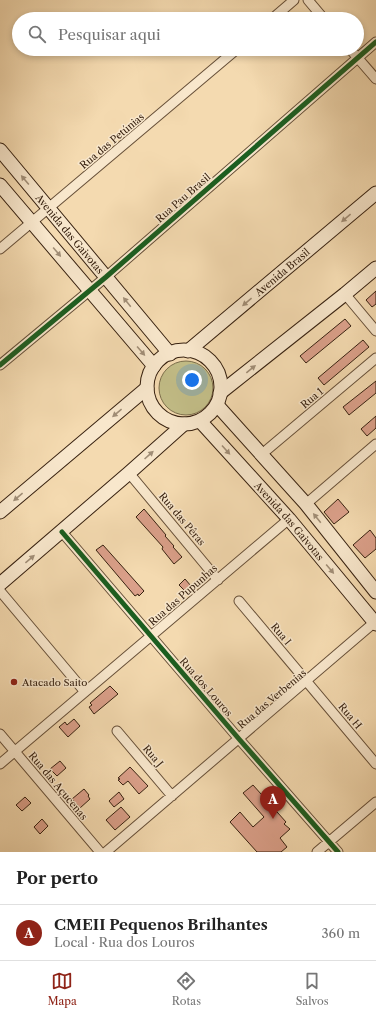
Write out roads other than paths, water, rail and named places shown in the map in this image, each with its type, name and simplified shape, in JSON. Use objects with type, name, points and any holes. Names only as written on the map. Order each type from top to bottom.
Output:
[{"type":"street","points":[[280,12],[294,0]]},
{"type":"street","points":[[308,0],[318,12]]},
{"type":"street","name":"Rua Pau Brasil","points":[[364,53],[376,42]]},
{"type":"street","name":"Rua das Petúnias","points":[[0,249],[229,56]]},
{"type":"street","name":"Rua Pau Brasil","points":[[0,364],[106,276],[360,56]]},
{"type":"street","points":[[358,58],[376,79]]},
{"type":"street","name":"Avenida das Gaivotas","points":[[0,150],[170,354]]},
{"type":"street","points":[[0,185],[154,366]]},
{"type":"street","name":"Avenida Brasil","points":[[188,351],[376,193]]},
{"type":"street","points":[[376,268],[218,399],[209,414],[200,421],[184,424],[165,419],[155,411],[149,400],[147,388],[149,375],[154,366],[164,356],[176,352],[188,351],[200,354],[209,361],[216,370],[220,382],[218,399],[262,454],[306,504],[376,592]]},
{"type":"street","points":[[345,294],[376,331]]},
{"type":"street","name":"Rua 1","points":[[262,454],[376,358]]},
{"type":"street","points":[[0,512],[147,388]]},
{"type":"street","name":"Avenida das Gaivotas","points":[[200,421],[289,519],[375,623]]},
{"type":"street","points":[[0,584],[130,473],[184,424]]},
{"type":"street","points":[[306,504],[376,444]]},
{"type":"street","name":"Rua das Pêras","points":[[130,473],[218,580]]},
{"type":"street","name":"Rua das Pupunhas","points":[[0,764],[289,519]]},
{"type":"street","name":"Rua dos Louros","points":[[62,532],[338,852]]},
{"type":"street","points":[[0,591],[85,692]]},
{"type":"street","name":"Rua I","points":[[239,600],[307,682]]},
{"type":"street","name":"Rua das Verbenias","points":[[106,852],[375,623]]},
{"type":"street","name":"Rua H","points":[[307,682],[376,764]]},
{"type":"street","name":"Rua J","points":[[117,731],[172,796]]},
{"type":"street","name":"Rua das Açucenas","points":[[0,734],[100,852]]},
{"type":"street","points":[[317,852],[376,802]]},
{"type":"place","name":"Atacado Saito","points":[[14,682]]},
{"type":"place","name":"CMEII Pequenos Brilhantes","points":[[273,819]]}]
